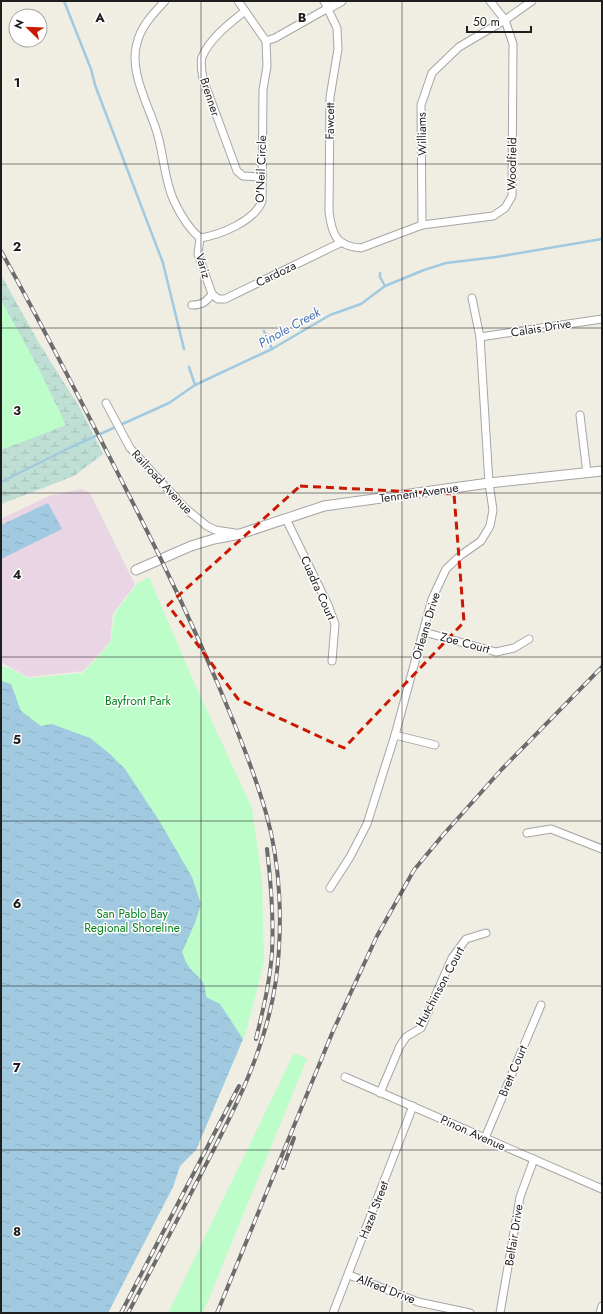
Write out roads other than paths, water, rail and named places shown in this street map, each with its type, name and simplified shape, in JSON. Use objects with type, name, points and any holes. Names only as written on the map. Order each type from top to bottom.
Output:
[{"type":"street","points":[[165,1],[147,20],[136,44],[136,66],[141,90],[158,135],[173,200],[187,225],[200,238]]},
{"type":"street","points":[[238,1],[266,41],[275,38],[326,5],[341,1]]},
{"type":"street","name":"Woodfield","points":[[340,242],[350,247],[361,248],[422,225],[493,216],[505,208],[512,196],[513,44],[505,20],[490,1]]},
{"type":"street","name":"Williams","points":[[422,225],[421,105],[432,73],[459,47],[505,20],[532,1]]},
{"type":"street","name":"Fawcett","points":[[326,5],[337,28],[338,48],[330,97],[329,212],[331,227],[340,242]]},
{"type":"street","name":"Brenner","points":[[245,11],[230,23],[210,44],[202,58],[203,79],[237,170],[243,176],[262,177]]},
{"type":"street","name":"O'Neil Circle","points":[[200,238],[220,233],[252,216],[259,209],[262,201],[263,90],[267,66],[266,41]]},
{"type":"street","name":"Variz","points":[[200,238],[198,254],[212,294]]},
{"type":"street","name":"Cardoza","points":[[212,294],[218,299],[225,299],[340,242]]},
{"type":"street","points":[[192,305],[200,305],[206,302],[212,294]]},
{"type":"street","name":"Orleans Drive","points":[[330,888],[350,858],[368,824],[395,735],[432,599],[446,569],[461,554],[481,540],[490,526],[493,510],[489,483],[480,337],[472,298]]},
{"type":"street","name":"Calais Drive","points":[[480,337],[602,319]]},
{"type":"street","name":"Railroad Avenue","points":[[106,403],[130,448],[185,508],[206,525],[215,530],[240,534]]},
{"type":"street","points":[[580,415],[587,473]]},
{"type":"street","name":"Tennent Avenue","points":[[136,570],[191,546],[214,538],[240,534],[324,506],[489,483],[602,471]]},
{"type":"street","name":"Cuadra Court","points":[[286,519],[328,605],[335,624],[332,662]]},
{"type":"street","name":"Zoe Court","points":[[424,632],[496,652],[514,648],[529,639]]},
{"type":"street","points":[[395,735],[435,745]]},
{"type":"street","points":[[527,833],[551,829],[602,849]]},
{"type":"street","name":"Hutchinson Court","points":[[380,1093],[400,1046],[406,1037],[421,1028],[452,958],[466,939],[486,933]]},
{"type":"street","name":"Brett Court","points":[[485,1138],[541,1005]]},
{"type":"street","name":"Pinon Avenue","points":[[345,1077],[602,1189]]},
{"type":"street","name":"Hazel Street","points":[[333,1313],[349,1275],[413,1106]]},
{"type":"street","name":"Belfair Drive","points":[[500,1313],[520,1197],[534,1159]]},
{"type":"street","name":"Alfred Drive","points":[[349,1275],[418,1302],[470,1313]]},
{"type":"street","points":[[600,1313],[602,1306]]},
{"type":"water","points":[[48,503],[62,529],[1,559],[1,525]]},
{"type":"water","name":"San Pablo Bay Regional Shoreline","points":[[1,681],[11,684],[21,711],[41,726],[52,724],[90,738],[110,754],[125,769],[160,822],[192,877],[201,904],[195,923],[182,952],[190,969],[202,981],[206,990],[206,997],[220,1004],[243,1039],[196,1150],[180,1166],[173,1187],[108,1313],[1,1313]]},
{"type":"waterway","points":[[64,1],[91,69],[95,85],[163,263],[184,349]]},
{"type":"waterway","name":"Pinole Creek","points":[[1,482],[69,448],[169,403],[195,385],[272,349],[330,315],[361,304],[385,286],[424,270],[446,263],[496,257],[602,239]]},
{"type":"waterway","points":[[380,273],[380,277],[385,286]]},
{"type":"waterway","points":[[264,331],[272,349]]},
{"type":"waterway","points":[[189,367],[195,385]]},
{"type":"railway","points":[[1,251],[53,347],[147,530],[198,638],[230,714],[255,780],[271,833],[278,874],[280,938],[276,980],[265,1031],[247,1080],[225,1128],[128,1313]]},
{"type":"railway","points":[[217,1313],[333,1031],[377,936],[414,870],[502,769],[602,667]]},
{"type":"railway","points":[[256,1039],[264,1007],[272,952],[272,900],[267,849]]},
{"type":"railway","points":[[121,1313],[239,1086]]},
{"type":"railway","points":[[283,1168],[294,1138]]},
{"type":"park label","name":"Bayfront Park","points":[[138,701]]}]
